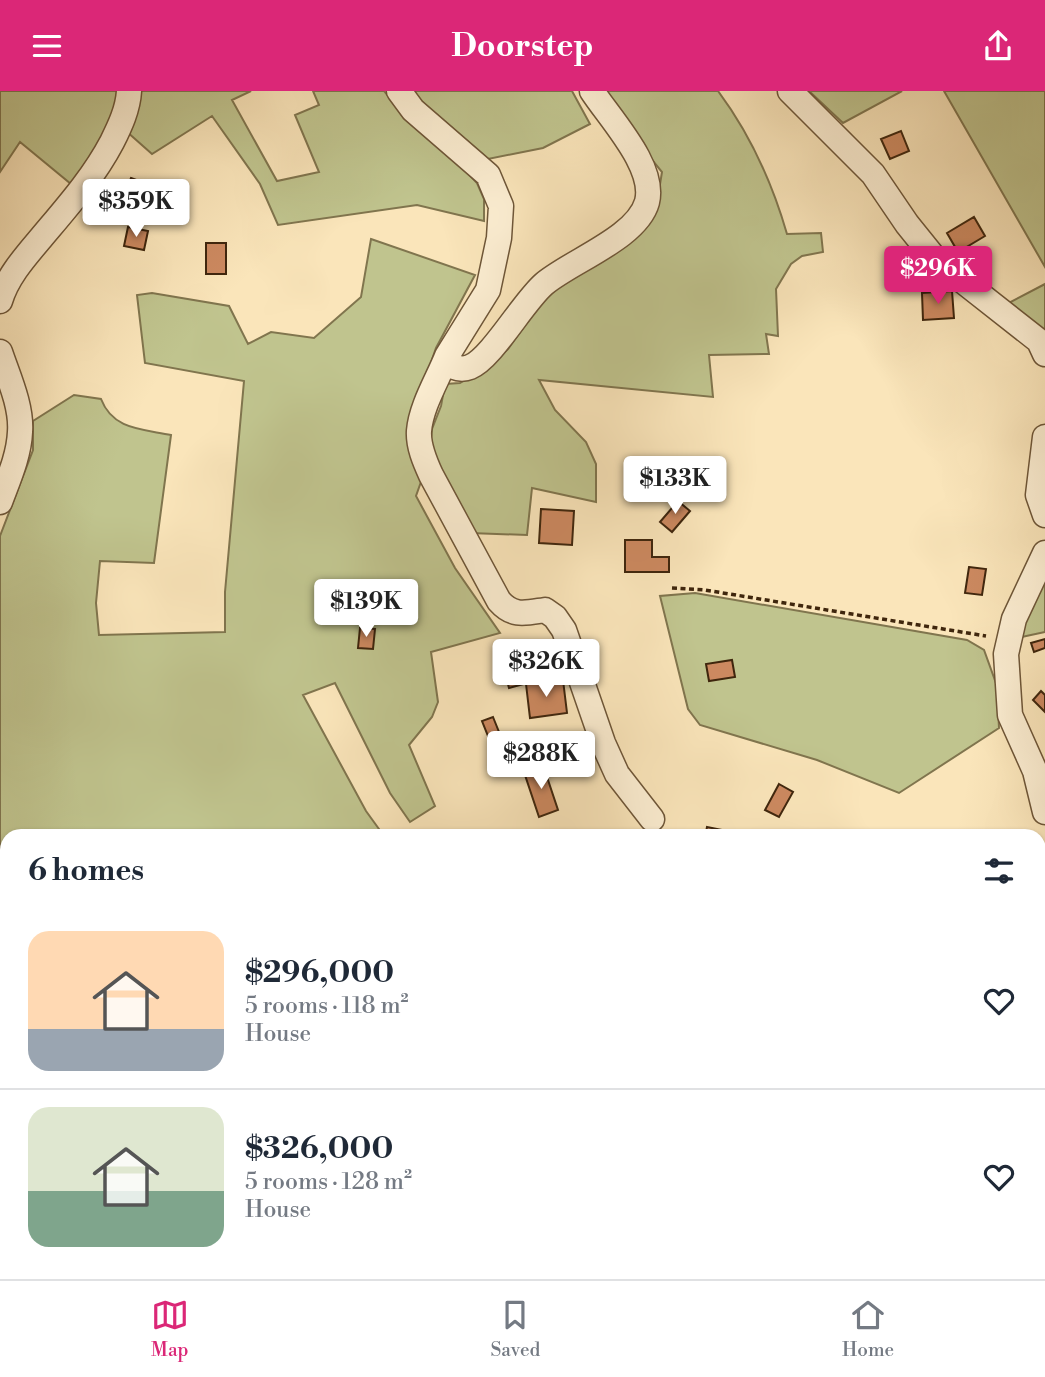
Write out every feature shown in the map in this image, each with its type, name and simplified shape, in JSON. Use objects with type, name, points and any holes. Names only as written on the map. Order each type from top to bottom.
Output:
[{"type":"street","points":[[0,301],[4,287],[23,260],[98,169],[119,130],[129,101],[129,91]]},
{"type":"street","points":[[399,91],[413,110],[488,175],[501,206],[499,238],[488,291],[447,356],[425,409],[419,432],[422,454],[430,475],[499,601],[506,609],[519,615],[545,610],[560,623],[603,743],[617,774],[652,819]]},
{"type":"street","points":[[447,356],[454,367],[470,367],[485,355],[543,285],[628,229],[647,204],[648,189],[642,163],[592,91]]},
{"type":"street","points":[[790,91],[873,174],[936,260],[1039,341],[1045,354]]},
{"type":"street","points":[[0,352],[19,414],[21,430],[18,449],[0,502]]},
{"type":"street","points":[[1045,437],[1038,495],[1045,515]]},
{"type":"street","points":[[1045,553],[1014,619],[1006,654],[1010,715],[1035,771],[1045,812]]},
{"type":"path","points":[[671,588],[705,590],[1009,639]]},
{"type":"green space","points":[[0,91],[119,91],[116,119],[71,184],[20,142],[0,172]]},
{"type":"green space","points":[[141,91],[251,91],[232,100],[277,181],[319,172],[295,115],[319,105],[313,91],[384,91],[408,121],[477,183],[484,199],[484,221],[417,205],[278,225],[260,184],[212,116],[152,154],[126,131]]},
{"type":"green space","points":[[413,91],[572,91],[590,124],[543,148],[488,159],[422,102]]},
{"type":"green space","points":[[601,91],[718,91],[759,159],[787,234],[821,233],[823,252],[802,256],[791,264],[776,289],[778,336],[766,334],[769,354],[709,355],[713,397],[539,380],[555,410],[586,442],[596,464],[596,502],[532,488],[527,535],[470,533],[430,448],[432,429],[441,406],[445,384],[460,383],[493,362],[508,349],[543,300],[656,209],[662,172]]},
{"type":"green space","points":[[809,91],[902,91],[843,123]]},
{"type":"green space","points":[[944,91],[1045,91],[1045,267]]},
{"type":"green space","points":[[371,239],[475,275],[436,348],[409,427],[422,479],[416,496],[455,568],[500,633],[431,652],[438,702],[432,717],[409,745],[435,806],[410,822],[390,793],[335,683],[303,695],[366,811],[379,829],[0,829],[0,536],[33,450],[33,421],[74,395],[101,399],[113,417],[130,426],[171,435],[154,563],[100,561],[96,603],[99,635],[225,632],[225,592],[244,381],[145,363],[137,295],[152,293],[229,306],[248,344],[271,332],[314,338],[361,297]]},
{"type":"green space","points":[[1045,284],[1045,340],[1003,306]]},
{"type":"green space","points":[[1045,568],[1045,632],[1017,638]]},
{"type":"green space","points":[[695,593],[967,640],[984,650],[997,686],[999,728],[899,793],[817,760],[700,725],[688,709],[660,596]]},
{"type":"building","points":[[901,131],[909,151],[890,159],[881,139]]},
{"type":"building","points":[[131,178],[150,185],[142,208],[122,200]]},
{"type":"building","points":[[974,217],[985,236],[958,252],[947,233]]},
{"type":"building","points":[[128,227],[148,231],[144,250],[124,246]]},
{"type":"building","points":[[206,243],[226,243],[226,274],[206,274]]},
{"type":"building","points":[[952,291],[954,318],[923,320],[922,293]]},
{"type":"building","points":[[678,501],[690,511],[672,532],[660,522]]},
{"type":"building","points":[[541,509],[574,511],[572,545],[539,543]]},
{"type":"building","points":[[625,540],[652,540],[652,557],[669,557],[669,572],[625,572]]},
{"type":"building","points":[[969,567],[986,569],[982,595],[965,593]]},
{"type":"building","points":[[360,628],[375,629],[373,649],[358,648]]},
{"type":"building","points":[[1045,639],[1045,648],[1034,652],[1031,643]]},
{"type":"building","points":[[532,657],[538,680],[509,688],[503,665]]},
{"type":"building","points":[[732,660],[735,677],[709,681],[706,664]]},
{"type":"building","points":[[563,680],[567,713],[530,718],[526,684]]},
{"type":"building","points":[[1041,691],[1045,695],[1045,712],[1033,700]]},
{"type":"building","points":[[493,717],[503,742],[492,746],[482,721]]},
{"type":"building","points":[[543,765],[558,810],[539,817],[524,772]]},
{"type":"building","points":[[779,784],[793,792],[779,817],[765,810]]}]
